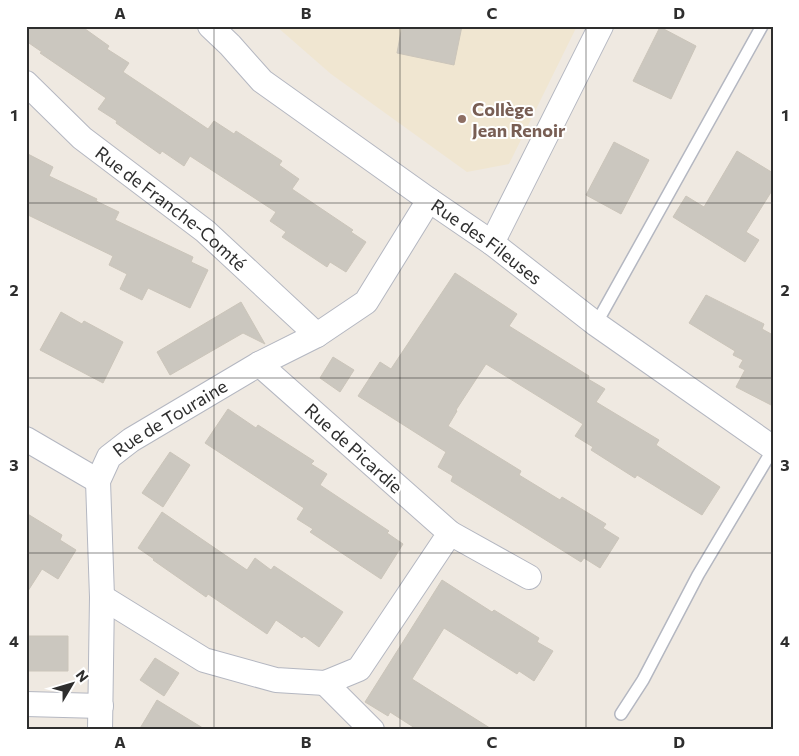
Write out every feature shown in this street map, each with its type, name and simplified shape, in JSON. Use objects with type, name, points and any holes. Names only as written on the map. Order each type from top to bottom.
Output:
[{"type":"street","name":"Rue des Fileuses","points":[[210,26],[262,81],[492,243],[596,324],[773,449]]},
{"type":"street","points":[[492,243],[601,26]]},
{"type":"street","name":"Rue de Franche-Comté","points":[[26,83],[82,138],[205,231],[317,335]]},
{"type":"street","name":"Rue de Touraine","points":[[100,730],[102,597],[98,481],[109,457],[131,440],[259,364],[317,335],[366,302],[429,200]]},
{"type":"street","name":"Rue de Picardie","points":[[259,364],[450,533],[529,577]]},
{"type":"street","points":[[26,439],[98,481]]},
{"type":"street","points":[[102,597],[204,660],[276,680],[325,683],[358,669],[450,533]]},
{"type":"street","points":[[325,683],[372,730]]},
{"type":"street","points":[[26,704],[101,706]]},
{"type":"lane","points":[[596,324],[762,26]]},
{"type":"lane","points":[[621,714],[643,680],[698,575],[773,449]]},
{"type":"shaded area","name":"Collège Jean Renoir","points":[[276,26],[577,26],[509,164],[467,172],[331,74]]},
{"type":"building","points":[[26,26],[81,26],[109,46],[107,49],[129,63],[123,72],[208,129],[214,121],[234,134],[236,131],[282,161],[279,165],[299,179],[292,189],[353,230],[351,232],[366,242],[346,272],[330,262],[327,267],[282,237],[286,232],[270,221],[276,212],[190,156],[184,166],[162,151],[160,154],[116,123],[117,121],[98,109],[106,98],[40,53],[42,52],[26,41]]},
{"type":"building","points":[[402,26],[462,26],[454,65],[397,53]]},
{"type":"building","points":[[660,27],[696,46],[671,99],[633,81]]},
{"type":"building","points":[[614,142],[649,160],[621,214],[586,195]]},
{"type":"building","points":[[737,151],[773,173],[773,189],[746,232],[759,240],[745,262],[673,217],[686,196],[704,207]]},
{"type":"building","points":[[26,153],[53,167],[49,176],[119,212],[115,220],[193,257],[191,262],[208,270],[190,308],[148,288],[142,300],[120,289],[127,274],[109,265],[113,256],[28,215],[26,219]]},
{"type":"building","points":[[455,273],[517,314],[509,326],[589,376],[588,379],[605,389],[596,402],[659,440],[656,445],[720,487],[702,515],[637,475],[635,478],[591,450],[593,447],[575,436],[583,424],[486,364],[456,410],[448,426],[521,471],[519,475],[560,500],[562,497],[606,524],[603,528],[619,538],[600,568],[584,558],[581,562],[451,481],[453,476],[438,467],[446,452],[358,396],[380,362],[391,369]]},
{"type":"building","points":[[706,295],[764,324],[762,329],[773,335],[773,406],[736,387],[745,370],[739,367],[743,360],[733,355],[735,351],[689,323]]},
{"type":"building","points":[[241,302],[265,344],[243,333],[170,375],[157,352]]},
{"type":"building","points":[[61,312],[82,324],[84,321],[123,342],[103,383],[40,350]]},
{"type":"building","points":[[333,357],[354,370],[340,392],[320,378]]},
{"type":"building","points":[[228,409],[256,428],[258,425],[314,461],[311,464],[327,474],[320,485],[389,531],[387,533],[403,544],[381,579],[310,532],[313,529],[297,519],[304,508],[205,443]]},
{"type":"building","points":[[170,452],[190,465],[163,507],[142,493]]},
{"type":"building","points":[[162,512],[247,570],[255,558],[271,570],[274,566],[343,612],[319,647],[276,620],[267,634],[208,594],[206,597],[138,548]]},
{"type":"building","points":[[26,513],[62,535],[60,540],[76,550],[58,579],[42,569],[26,594]]},
{"type":"building","points":[[442,580],[492,612],[494,610],[539,638],[537,642],[553,651],[534,681],[519,671],[517,674],[444,628],[412,679],[493,730],[418,730],[390,712],[388,716],[365,702]]},
{"type":"building","points":[[26,636],[68,636],[68,671],[26,671]]},
{"type":"building","points":[[155,658],[179,673],[164,696],[140,680]]},
{"type":"building","points":[[157,700],[206,730],[139,730]]},
{"type":"place","name":"Collège Jean Renoir","points":[[462,119]]}]
